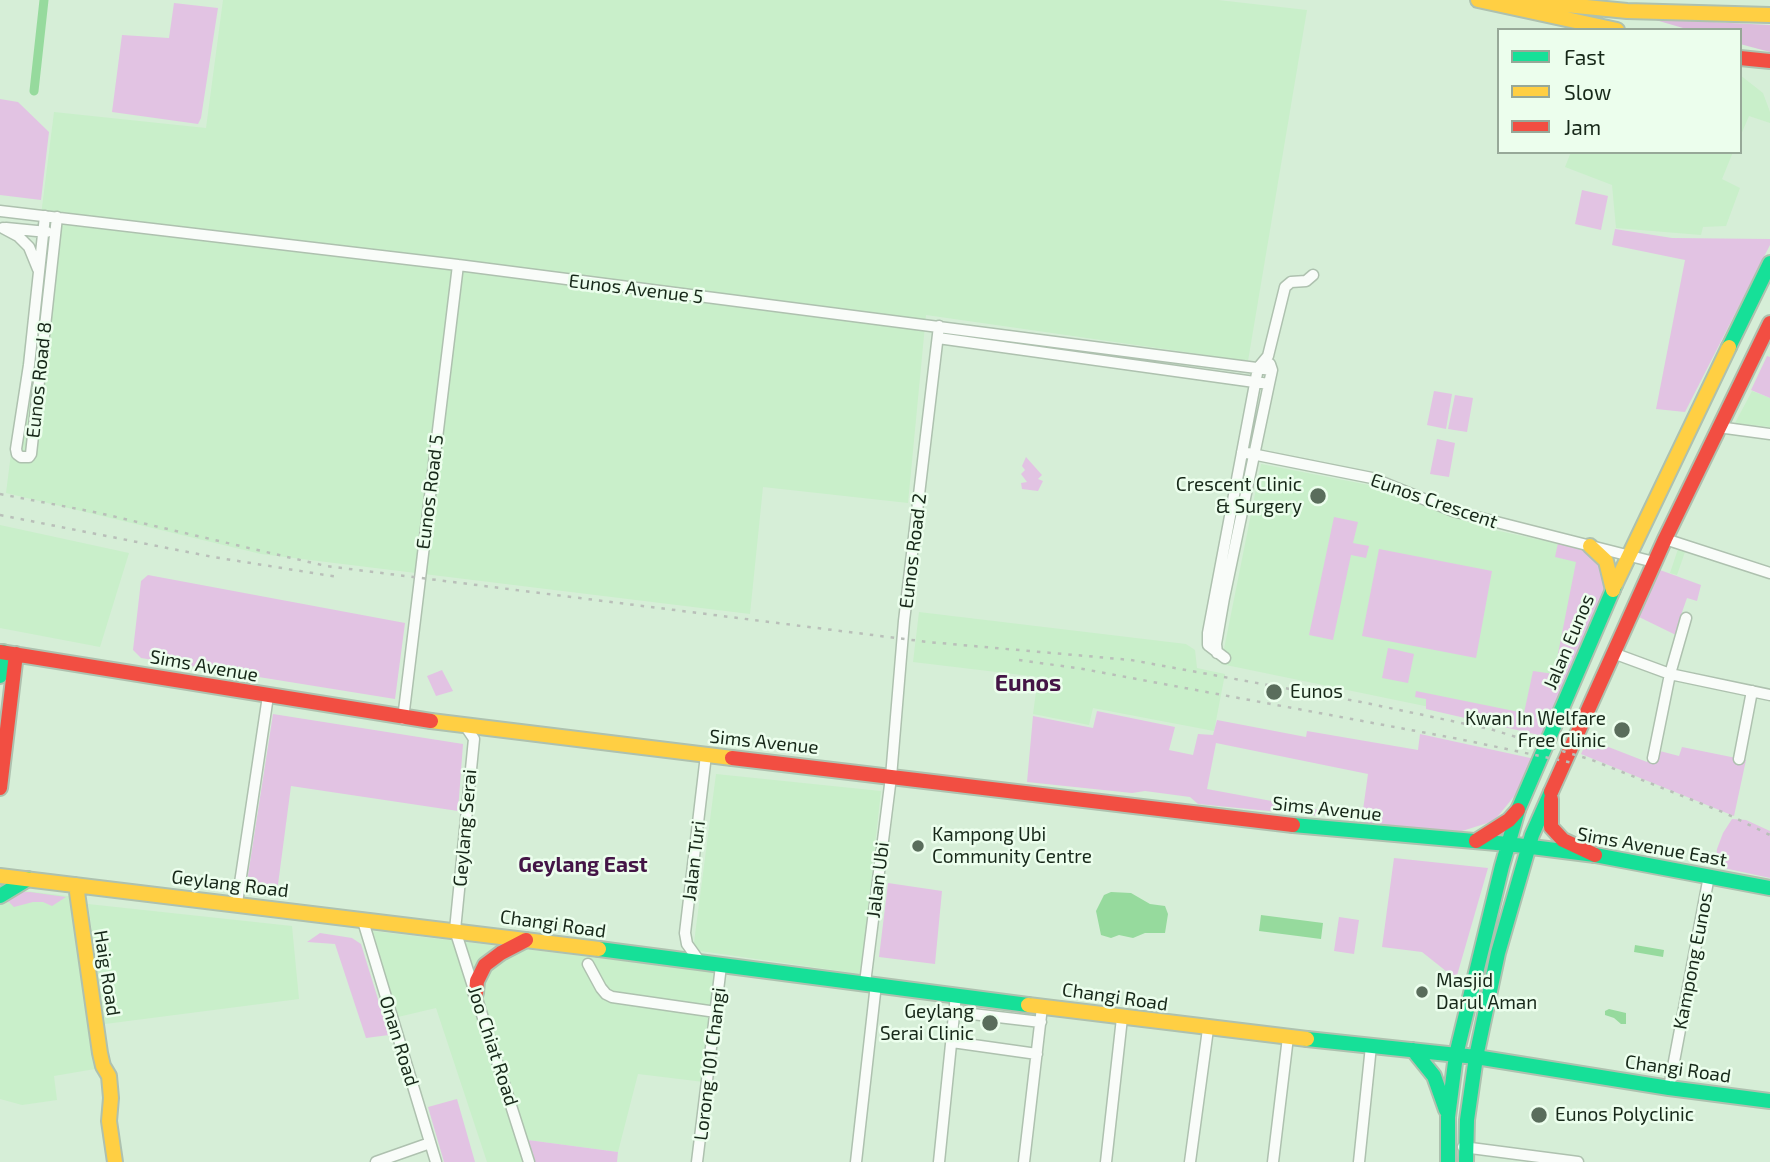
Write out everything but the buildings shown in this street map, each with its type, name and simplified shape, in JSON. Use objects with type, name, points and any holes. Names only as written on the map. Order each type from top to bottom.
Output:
[{"type":"main road","points":[[1478,0],[1608,28]]},
{"type":"main road","points":[[1515,0],[1627,11],[1770,15]]},
{"type":"main road","points":[[1743,58],[1770,61]]},
{"type":"main road","points":[[1743,58],[1770,75]]},
{"type":"main road","name":"Jalan Eunos","points":[[1448,1117],[1456,1055],[1518,810],[1662,482],[1770,263]]},
{"type":"main road","points":[[1466,1155],[1467,1120],[1476,1057],[1498,953],[1527,847],[1654,562],[1770,323]]},
{"type":"main road","points":[[1662,482],[1663,488],[1671,497],[1682,496],[1687,492]]},
{"type":"main road","points":[[1590,546],[1606,561],[1613,590]]},
{"type":"main road","points":[[0,676],[6,653]]},
{"type":"main road","points":[[0,788],[6,653]]},
{"type":"main road","name":"Sims Avenue","points":[[6,653],[403,719],[1257,821],[1527,847]]},
{"type":"main road","points":[[1551,788],[1551,827],[1563,840],[1595,855]]},
{"type":"main road","points":[[1476,841],[1509,820],[1518,810]]},
{"type":"main road","name":"Sims Avenue East","points":[[1527,847],[1595,855],[1770,888]]},
{"type":"main road","name":"Geylang Road","points":[[0,876],[455,930]]},
{"type":"main road","points":[[0,896],[28,879]]},
{"type":"main road","name":"Haig Road","points":[[76,885],[103,1066],[102,1076],[109,1103],[115,1162]]},
{"type":"main road","name":"Changi Road","points":[[455,930],[1208,1029],[1476,1057],[1770,1101]]},
{"type":"main road","points":[[476,993],[477,981],[485,965],[526,940]]},
{"type":"main road","points":[[1413,1050],[1434,1076],[1448,1117],[1448,1161]]},
{"type":"street","name":"Eunos Avenue 5","points":[[0,211],[458,265],[1272,370]]},
{"type":"street","name":"Eunos Road 8","points":[[45,216],[29,365],[16,449],[18,456],[27,458],[31,454],[58,217]]},
{"type":"street","points":[[1,227],[55,232]]},
{"type":"street","points":[[1,227],[18,236],[29,247],[38,270]]},
{"type":"street","name":"Eunos Road 5","points":[[403,719],[458,265]]},
{"type":"street","points":[[1268,356],[1272,370],[1216,644],[1221,656],[1208,645],[1208,633],[1258,368],[1268,356],[1287,284],[1306,281],[1313,275]]},
{"type":"street","points":[[1294,282],[1306,286],[1310,292]]},
{"type":"street","name":"Eunos Road 2","points":[[891,777],[904,621],[939,326]]},
{"type":"street","points":[[938,338],[1269,384]]},
{"type":"street","points":[[1718,427],[1770,434]]},
{"type":"street","name":"Eunos Crescent","points":[[1242,452],[1372,478],[1453,511],[1654,562]]},
{"type":"street","points":[[1665,539],[1770,572]]},
{"type":"street","points":[[1653,758],[1670,674],[1686,618]]},
{"type":"street","points":[[1613,653],[1670,674],[1770,695]]},
{"type":"street","points":[[1739,759],[1752,691]]},
{"type":"street","points":[[237,903],[268,696]]},
{"type":"street","name":"Geylang Serai","points":[[455,930],[474,739],[466,727]]},
{"type":"street","name":"Jalan Turi","points":[[700,963],[687,944],[685,933],[706,755]]},
{"type":"street","name":"Jalan Ubi","points":[[856,1162],[868,1055],[870,984],[891,777]]},
{"type":"street","name":"Kampong Eunos","points":[[1669,1088],[1709,876]]},
{"type":"street","name":"Onan Road","points":[[363,921],[436,1162]]},
{"type":"street","name":"Joo Chiat Road","points":[[455,930],[529,1162]]},
{"type":"street","points":[[588,964],[606,995],[716,1012]]},
{"type":"street","name":"Lorong 101 Changi","points":[[697,1162],[721,966]]},
{"type":"street","points":[[939,1162],[956,995]]},
{"type":"street","points":[[1024,1162],[1042,1006]]},
{"type":"street","points":[[955,1012],[1041,1022]]},
{"type":"street","points":[[1106,1162],[1122,1018]]},
{"type":"street","points":[[1191,1162],[1208,1029]]},
{"type":"street","points":[[1273,1162],[1288,1037]]},
{"type":"street","points":[[952,1042],[1037,1054]]},
{"type":"street","points":[[1359,1162],[1371,1046]]},
{"type":"street","points":[[376,1162],[430,1143]]},
{"type":"street","points":[[1448,1161],[1456,1148],[1466,1155],[1578,1162]]},
{"type":"shaded area","points":[[223,0],[1218,0],[1307,10],[1248,361],[926,315],[908,503],[763,487],[750,614],[261,554],[6,493],[54,112],[206,128]]},
{"type":"shaded area","points":[[174,3],[218,8],[198,124],[112,112],[122,35],[169,38]]},
{"type":"shaded area","points":[[1652,19],[1770,25],[1770,52],[1742,45],[1742,28],[1683,28]]},
{"type":"shaded area","points":[[1742,77],[1763,93],[1770,112],[1770,123],[1749,116],[1742,132]]},
{"type":"shaded area","points":[[0,99],[18,102],[49,132],[41,200],[0,195]]},
{"type":"shaded area","points":[[1570,154],[1732,154],[1722,179],[1740,188],[1726,226],[1703,227],[1701,235],[1616,228],[1612,185],[1565,167]]},
{"type":"shaded area","points":[[1582,190],[1608,196],[1601,230],[1575,224]]},
{"type":"shaded area","points":[[1615,229],[1672,238],[1770,239],[1770,245],[1685,412],[1656,409],[1685,260],[1612,245]]},
{"type":"shaded area","points":[[1767,356],[1770,357],[1770,398],[1751,390]]},
{"type":"shaded area","points":[[1434,391],[1452,394],[1446,429],[1427,425]]},
{"type":"shaded area","points":[[1752,391],[1770,398],[1770,427],[1735,423]]},
{"type":"shaded area","points":[[1455,395],[1473,398],[1467,432],[1448,429]]},
{"type":"shaded area","points":[[1437,439],[1455,443],[1449,477],[1430,474]]},
{"type":"shaded area","points":[[1026,457],[1042,475],[1038,479],[1043,481],[1038,491],[1022,489],[1021,483],[1027,482],[1021,474],[1025,470],[1022,466]]},
{"type":"shaded area","points":[[1261,464],[1369,485],[1485,528],[1592,551],[1546,731],[1221,664]]},
{"type":"shaded area","points":[[1334,517],[1358,522],[1353,543],[1369,546],[1366,558],[1351,555],[1333,640],[1309,635]]},
{"type":"shaded area","points":[[0,525],[129,553],[100,647],[0,628]]},
{"type":"shaded area","points":[[1558,543],[1592,551],[1607,586],[1543,736],[1426,709],[1426,699],[1415,697],[1416,691],[1524,713],[1533,671],[1554,674],[1576,562],[1555,557]]},
{"type":"shaded area","points":[[1679,546],[1686,549],[1677,575],[1670,573]]},
{"type":"shaded area","points":[[1379,549],[1492,571],[1476,658],[1362,636]]},
{"type":"shaded area","points":[[1660,570],[1701,585],[1697,601],[1687,598],[1681,615],[1686,617],[1680,637],[1639,617]]},
{"type":"shaded area","points":[[148,575],[405,623],[395,699],[141,658],[133,650],[141,581]]},
{"type":"shaded area","points":[[919,612],[1186,644],[1195,650],[1197,668],[1225,674],[1214,731],[1093,708],[1089,725],[1033,714],[1038,677],[913,662]]},
{"type":"shaded area","points":[[1388,648],[1414,654],[1408,683],[1382,678]]},
{"type":"shaded area","points":[[442,670],[453,691],[436,696],[427,676]]},
{"type":"shaded area","points":[[1097,711],[1175,727],[1169,750],[1193,755],[1198,734],[1213,735],[1217,720],[1306,737],[1307,731],[1418,750],[1420,734],[1535,759],[1525,783],[1494,821],[1462,831],[1434,833],[1364,826],[1362,817],[1368,774],[1216,743],[1207,789],[1320,810],[1319,816],[1198,804],[1190,797],[1145,791],[1132,793],[1027,782],[1033,716],[1093,728]]},
{"type":"shaded area","points":[[273,714],[463,744],[458,811],[291,786],[277,892],[246,888]]},
{"type":"shaded area","points":[[1588,739],[1647,762],[1652,749],[1679,756],[1682,747],[1746,760],[1734,816],[1581,754]]},
{"type":"shaded area","points":[[716,774],[881,791],[861,974],[693,950]]},
{"type":"shaded area","points":[[1732,819],[1746,820],[1770,831],[1770,878],[1719,867],[1717,849]]},
{"type":"shaded area","points":[[1394,858],[1488,868],[1456,979],[1422,952],[1382,947]]},
{"type":"shaded area","points":[[888,883],[942,891],[935,964],[879,957]]},
{"type":"shaded area","points":[[0,888],[76,897],[95,1069],[54,1076],[57,1100],[22,1105],[0,1099]]},
{"type":"shaded area","points":[[19,892],[66,897],[52,906],[33,902],[14,907],[9,902],[5,903],[4,899]]},
{"type":"shaded area","points":[[1111,892],[1131,893],[1150,904],[1165,906],[1168,914],[1165,933],[1145,933],[1133,938],[1101,935],[1096,911],[1104,895]]},
{"type":"shaded area","points":[[88,904],[292,926],[299,999],[105,1024]]},
{"type":"shaded area","points":[[1261,915],[1323,923],[1321,939],[1259,931]]},
{"type":"shaded area","points":[[1339,917],[1359,920],[1354,954],[1334,951]]},
{"type":"shaded area","points":[[373,931],[717,972],[704,1082],[638,1074],[618,1152],[528,1140],[534,1162],[487,1162],[436,1008],[398,1017]]},
{"type":"shaded area","points":[[320,933],[352,938],[361,944],[389,1035],[366,1038],[335,944],[307,942]]},
{"type":"shaded area","points":[[1635,945],[1664,950],[1663,957],[1634,952]]},
{"type":"shaded area","points":[[1609,1009],[1626,1013],[1626,1024],[1605,1015],[1605,1011]]},
{"type":"shaded area","points":[[457,1099],[475,1162],[444,1162],[428,1107]]},
{"type":"shaded area","points":[[528,1140],[618,1152],[617,1162],[534,1162]]},
{"type":"waterway","points":[[34,91],[44,0]]},
{"type":"railway","points":[[0,494],[99,513],[326,566],[928,642],[1131,660],[1361,702],[1490,729],[1592,760],[1725,813],[1770,835]]},
{"type":"railway","points":[[0,515],[213,557],[338,577]]},
{"type":"railway","points":[[1019,660],[1083,669],[1573,763]]},
{"type":"traffic: fast","points":[[1729,347],[1770,263]]},
{"type":"traffic: fast","points":[[1448,1162],[1448,1117],[1456,1055],[1518,810],[1615,585]]},
{"type":"traffic: fast","points":[[0,676],[3,652]]},
{"type":"traffic: fast","points":[[1466,1162],[1467,1120],[1476,1057],[1498,953],[1532,835],[1551,792]]},
{"type":"traffic: fast","points":[[1293,825],[1508,844],[1595,855],[1770,888]]},
{"type":"traffic: fast","points":[[0,896],[28,879]]},
{"type":"traffic: fast","points":[[599,949],[1028,1005]]},
{"type":"traffic: fast","points":[[1307,1039],[1476,1057],[1770,1101]]},
{"type":"traffic: fast","points":[[1413,1050],[1434,1076],[1446,1110]]},
{"type":"traffic: slow","points":[[1478,0],[1608,28]]},
{"type":"traffic: slow","points":[[1515,0],[1627,11],[1770,15]]},
{"type":"traffic: slow","points":[[1615,585],[1729,347]]},
{"type":"traffic: slow","points":[[1590,546],[1606,561],[1613,590]]},
{"type":"traffic: slow","points":[[431,721],[732,758]]},
{"type":"traffic: slow","points":[[0,876],[599,949]]},
{"type":"traffic: slow","points":[[76,885],[100,1053],[109,1076],[109,1121],[115,1162]]},
{"type":"traffic: slow","points":[[1028,1005],[1307,1039]]},
{"type":"traffic: jam","points":[[1742,58],[1770,61]]},
{"type":"traffic: jam","points":[[1551,792],[1665,539],[1770,323]]},
{"type":"traffic: jam","points":[[0,652],[431,721]]},
{"type":"traffic: jam","points":[[0,788],[16,654]]},
{"type":"traffic: jam","points":[[732,758],[1293,825]]},
{"type":"traffic: jam","points":[[1551,799],[1551,827],[1563,840],[1595,855]]},
{"type":"traffic: jam","points":[[1476,841],[1509,820],[1518,810]]},
{"type":"traffic: jam","points":[[476,993],[477,981],[485,965],[526,940]]},
{"type":"place","name":"Crescent Clinic & Surgery","points":[[1318,496]]},
{"type":"place","name":"Eunos","points":[[1274,692]]},
{"type":"place","name":"Kwan In Welfare Free Clinic","points":[[1622,730]]},
{"type":"place","name":"Kampong Ubi Community Centre","points":[[918,846]]},
{"type":"place","name":"Masjid Darul Aman","points":[[1422,992]]},
{"type":"place","name":"Geylang Serai Clinic","points":[[990,1023]]},
{"type":"place","name":"Eunos Polyclinic","points":[[1539,1115]]},
{"type":"district","name":"Eunos","points":[[1028,683]]},
{"type":"district","name":"Geylang East","points":[[583,865]]}]
